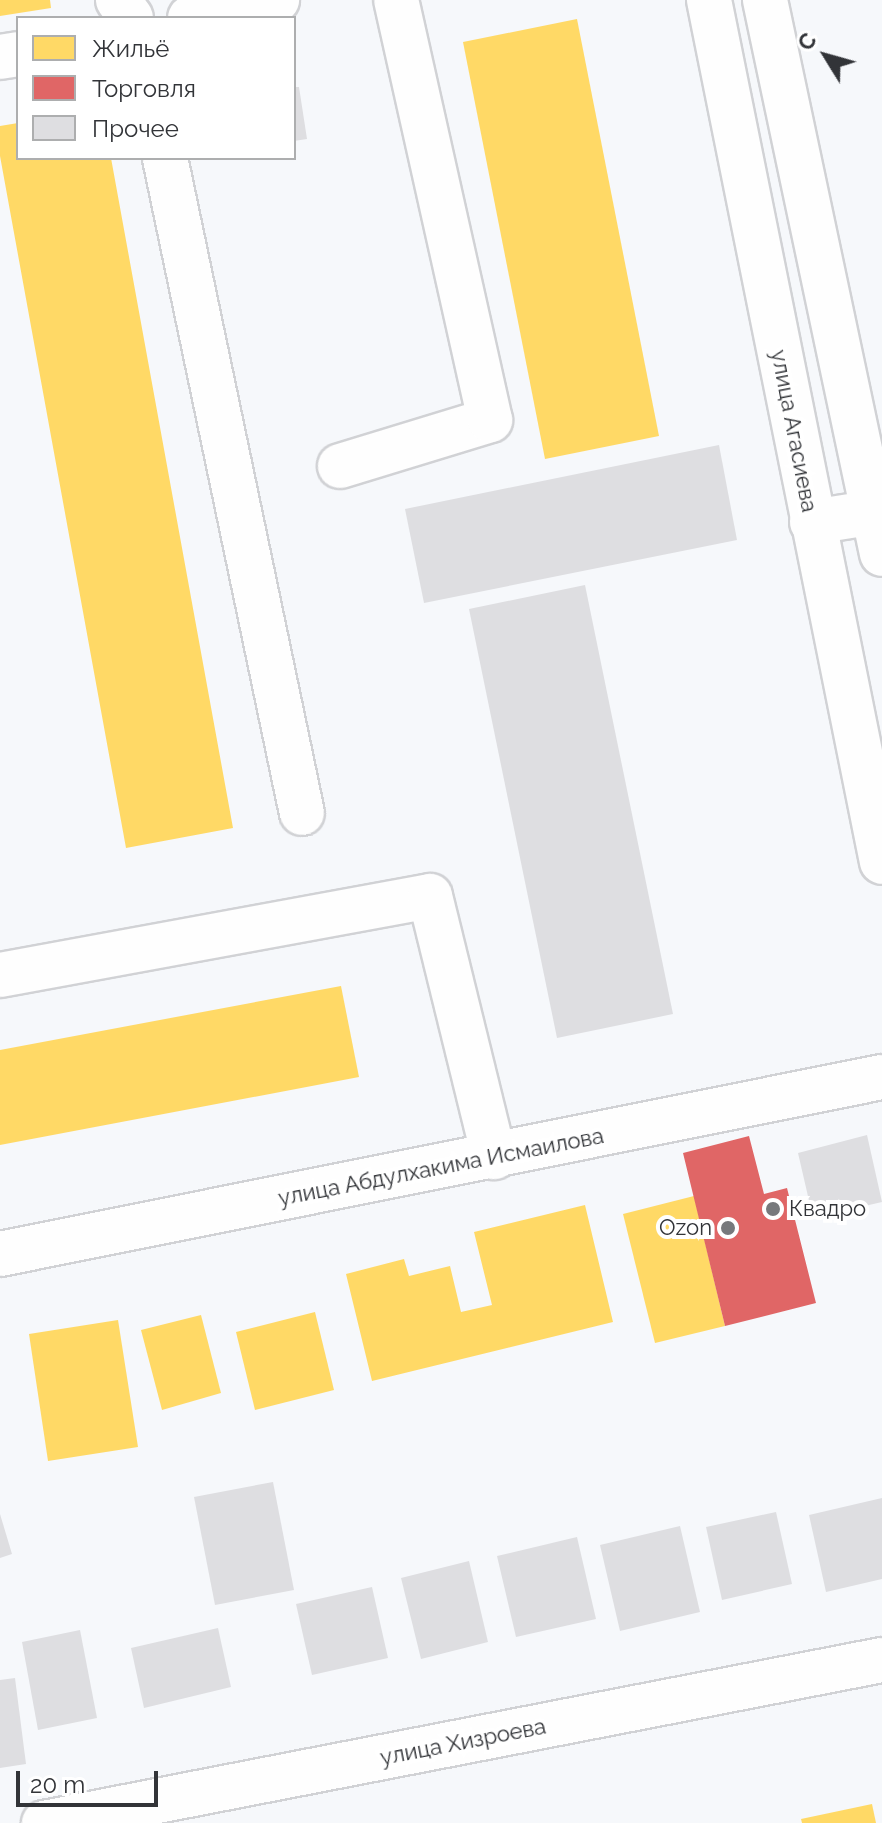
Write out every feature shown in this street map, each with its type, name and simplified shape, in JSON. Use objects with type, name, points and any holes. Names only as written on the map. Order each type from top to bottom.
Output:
[{"type":"main road","points":[[200,16],[277,0]]},
{"type":"main road","points":[[340,466],[490,420],[396,0]]},
{"type":"main road","name":"улица Агасиева","points":[[709,0],[882,862]]},
{"type":"main road","points":[[765,0],[878,511],[882,554]]},
{"type":"main road","points":[[165,160],[302,813]]},
{"type":"main road","points":[[812,522],[878,511]]},
{"type":"main road","points":[[0,975],[430,896],[494,1157]]},
{"type":"main road","name":"улица Абдулхакима Исмаилова","points":[[0,1254],[882,1077]]},
{"type":"main road","name":"улица Хизроева","points":[[44,1823],[882,1660]]},
{"type":"building: Жильё","points":[[0,0],[50,0],[51,8],[0,16]]},
{"type":"building: Жильё","points":[[577,19],[659,436],[545,459],[463,42]]},
{"type":"building: Жильё","points":[[16,123],[16,160],[111,160],[233,828],[126,848],[0,156],[0,126]]},
{"type":"building: Жильё","points":[[341,986],[359,1077],[0,1145],[0,1050]]},
{"type":"building: Жильё","points":[[694,1196],[725,1326],[655,1343],[623,1214]]},
{"type":"building: Жильё","points":[[585,1205],[613,1322],[372,1381],[346,1274],[404,1259],[409,1276],[450,1266],[461,1312],[492,1305],[474,1232]]},
{"type":"building: Жильё","points":[[315,1312],[334,1390],[255,1410],[236,1332]]},
{"type":"building: Жильё","points":[[201,1315],[221,1393],[162,1410],[141,1330]]},
{"type":"building: Жильё","points":[[118,1320],[138,1447],[48,1461],[29,1334]]},
{"type":"building: Жильё","points":[[872,1804],[876,1823],[802,1823],[801,1819]]},
{"type":"building: Торговля","points":[[749,1136],[764,1194],[787,1188],[816,1303],[725,1326],[683,1153]]},
{"type":"building: Прочее","points":[[296,87],[299,87],[307,139],[296,141]]},
{"type":"building: Прочее","points":[[719,445],[737,540],[424,603],[405,509]]},
{"type":"building: Прочее","points":[[585,585],[673,1014],[557,1038],[469,609]]},
{"type":"building: Прочее","points":[[867,1135],[882,1202],[813,1218],[798,1153]]},
{"type":"building: Прочее","points":[[273,1482],[294,1590],[215,1605],[194,1497]]},
{"type":"building: Прочее","points":[[882,1498],[882,1579],[826,1592],[809,1515]]},
{"type":"building: Прочее","points":[[776,1512],[792,1584],[722,1600],[706,1527]]},
{"type":"building: Прочее","points":[[0,1514],[12,1554],[0,1558]]},
{"type":"building: Прочее","points":[[680,1526],[700,1612],[620,1631],[600,1545]]},
{"type":"building: Прочее","points":[[577,1537],[596,1619],[516,1637],[497,1556]]},
{"type":"building: Прочее","points":[[469,1561],[488,1642],[421,1659],[401,1578]]},
{"type":"building: Прочее","points":[[372,1587],[388,1658],[312,1675],[296,1604]]},
{"type":"building: Прочее","points":[[218,1628],[231,1687],[144,1708],[131,1648]]},
{"type":"building: Прочее","points":[[80,1630],[97,1718],[38,1730],[22,1642]]},
{"type":"building: Прочее","points":[[15,1678],[26,1764],[0,1768],[0,1680]]},
{"type":"place","name":"Квадро","points":[[773,1209]]},
{"type":"place","name":"Ozon","points":[[728,1228]]}]
